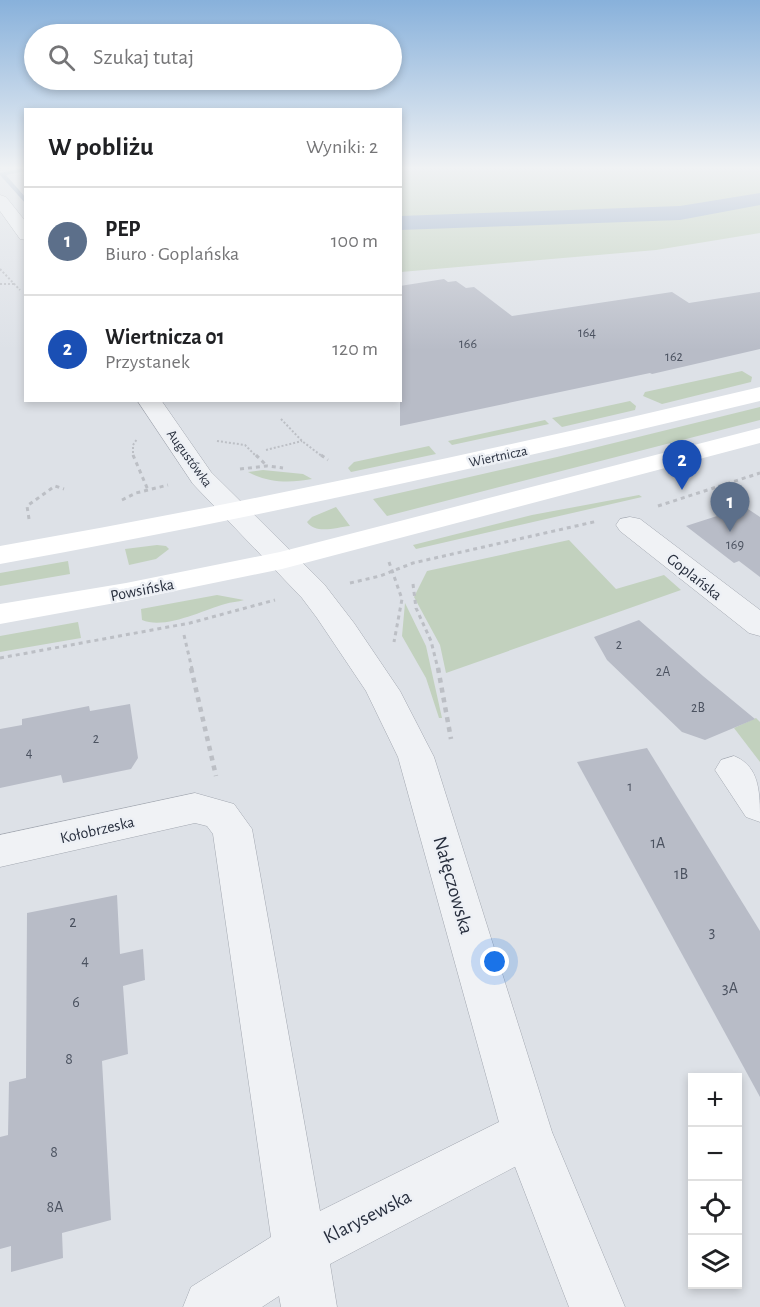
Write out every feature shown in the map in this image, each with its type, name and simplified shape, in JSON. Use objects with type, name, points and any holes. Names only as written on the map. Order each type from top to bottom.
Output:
[{"type":"main road","name":"Wiertnicza","points":[[235,512],[516,452],[760,394]]},
{"type":"main road","points":[[282,560],[760,435]]},
{"type":"main road","points":[[0,555],[235,512]]},
{"type":"main road","name":"Powsińska","points":[[0,614],[126,592],[282,560]]},
{"type":"street","name":"Augustówka","points":[[150,402],[202,478],[282,560]]},
{"type":"street","name":"Goplańska","points":[[629,517],[760,626]]},
{"type":"street","name":"Nałęczowska","points":[[282,560],[326,607],[386,693],[402,723],[416,757],[527,1133],[597,1307]]},
{"type":"street","points":[[734,770],[760,807]]},
{"type":"street","name":"Kołobrzeska","points":[[0,851],[208,811]]},
{"type":"street","points":[[208,811],[232,829],[309,1307]]},
{"type":"street","name":"Klarysewska","points":[[211,1307],[300,1250],[527,1133]]},
{"type":"path","points":[[0,269],[20,290]]},
{"type":"path","points":[[0,284],[14,284]]},
{"type":"path","points":[[281,419],[302,441],[331,462]]},
{"type":"path","points":[[176,440],[221,441],[245,446],[267,466]]},
{"type":"path","points":[[266,450],[302,441]]},
{"type":"path","points":[[364,580],[414,563],[629,517],[760,473]]},
{"type":"path","points":[[30,523],[27,506],[55,486],[64,489]]},
{"type":"path","points":[[386,693],[402,599],[393,571]]},
{"type":"path","points":[[0,657],[190,623],[259,603]]},
{"type":"path","points":[[184,634],[222,802],[208,811]]},
{"type":"green space","points":[[402,228],[760,228],[760,233],[656,250],[402,272]]},
{"type":"green space","points":[[742,371],[752,377],[751,382],[662,404],[643,396],[645,392]]},
{"type":"green space","points":[[630,401],[636,406],[635,410],[562,427],[552,418]]},
{"type":"green space","points":[[760,407],[760,420],[387,516],[373,499],[557,457]]},
{"type":"green space","points":[[545,420],[549,424],[452,445],[448,441]]},
{"type":"green space","points":[[429,446],[436,454],[351,472],[348,468],[354,462]]},
{"type":"green space","points":[[263,470],[303,474],[312,479],[279,481],[248,472]]},
{"type":"green space","points":[[639,495],[642,497],[416,549],[413,545],[532,515]]},
{"type":"green space","points":[[336,507],[350,526],[321,529],[307,522],[312,517]]},
{"type":"green space","points":[[569,540],[616,589],[664,575],[681,590],[446,673],[440,645],[414,597],[427,571]]},
{"type":"green space","points":[[166,546],[169,549],[156,559],[129,565],[125,549]]},
{"type":"green space","points":[[68,561],[70,574],[0,586],[0,573]]},
{"type":"green space","points":[[217,595],[244,600],[173,621],[162,623],[142,620],[141,609]]},
{"type":"green space","points":[[405,603],[426,646],[442,718],[439,718],[426,678],[402,636]]},
{"type":"green space","points":[[78,622],[81,638],[0,652],[0,636]]},
{"type":"green space","points":[[756,718],[760,722],[760,762],[734,728]]},
{"type":"building","points":[[444,279],[448,282],[456,281],[466,288],[474,287],[512,316],[672,292],[689,303],[760,292],[760,349],[652,374],[400,426],[402,286]]},
{"type":"building","points":[[745,507],[760,517],[760,577],[739,561],[734,563],[686,526]]},
{"type":"building","points":[[639,620],[755,719],[705,740],[682,732],[607,660],[594,637]]},
{"type":"building","points":[[130,704],[138,758],[131,769],[63,783],[61,775],[0,788],[0,729],[22,725],[22,719],[89,706],[90,711]]},
{"type":"building","points":[[647,748],[760,931],[760,1097],[577,762]]},
{"type":"building","points":[[117,895],[120,954],[143,949],[145,980],[123,986],[128,1054],[102,1061],[111,1220],[62,1233],[63,1258],[11,1272],[11,1246],[0,1249],[0,1137],[8,1135],[9,1082],[26,1078],[27,913]]},
{"type":"place","name":"Wiertnicza 01","points":[[682,490]]},
{"type":"place","name":"PEP","points":[[730,532]]}]
